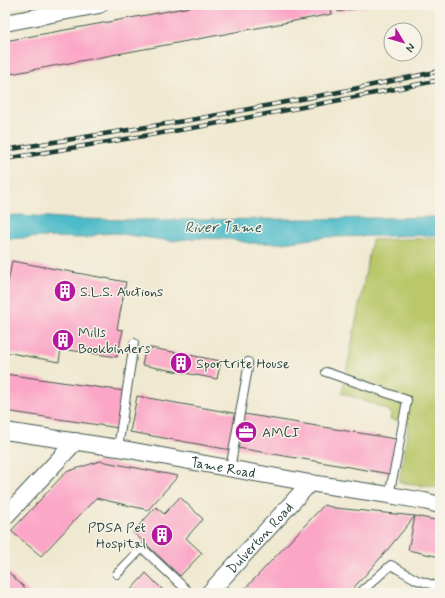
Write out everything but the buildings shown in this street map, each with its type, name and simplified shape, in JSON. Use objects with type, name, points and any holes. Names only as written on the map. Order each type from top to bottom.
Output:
[{"type":"street","points":[[5,23],[99,5]]},
{"type":"street","name":"Tame Road","points":[[5,431],[118,448],[440,505]]},
{"type":"street","points":[[6,515],[76,441]]},
{"type":"street","name":"Dulverton Road","points":[[209,593],[310,483]]},
{"type":"lane","points":[[118,448],[134,343]]},
{"type":"lane","points":[[230,469],[248,362]]},
{"type":"lane","points":[[326,372],[406,400],[389,495]]},
{"type":"lane","points":[[117,574],[142,548],[190,593]]},
{"type":"lane","points":[[362,590],[391,565],[417,580],[440,587]]},
{"type":"green space","points":[[440,238],[440,488],[399,482],[409,423],[390,419],[391,412],[342,393],[372,240]]},
{"type":"water","name":"River Tame","points":[[20,215],[77,219],[137,220],[440,217],[440,235],[326,237],[283,243],[249,243],[229,239],[196,238],[171,241],[115,233],[98,234],[87,238],[40,237],[5,239],[5,216]]},
{"type":"railway","points":[[5,150],[196,119],[440,71]]},
{"type":"railway","points":[[5,159],[198,127],[440,80]]},
{"type":"place","name":"S.L.S. Auctions","points":[[65,291]]},
{"type":"place","name":"Mills Bookbinders","points":[[63,340]]},
{"type":"place","name":"Sportrite House","points":[[181,363]]},
{"type":"place","name":"AMCI","points":[[246,432]]},
{"type":"place","name":"PDSA Pet Hospital","points":[[162,535]]}]
